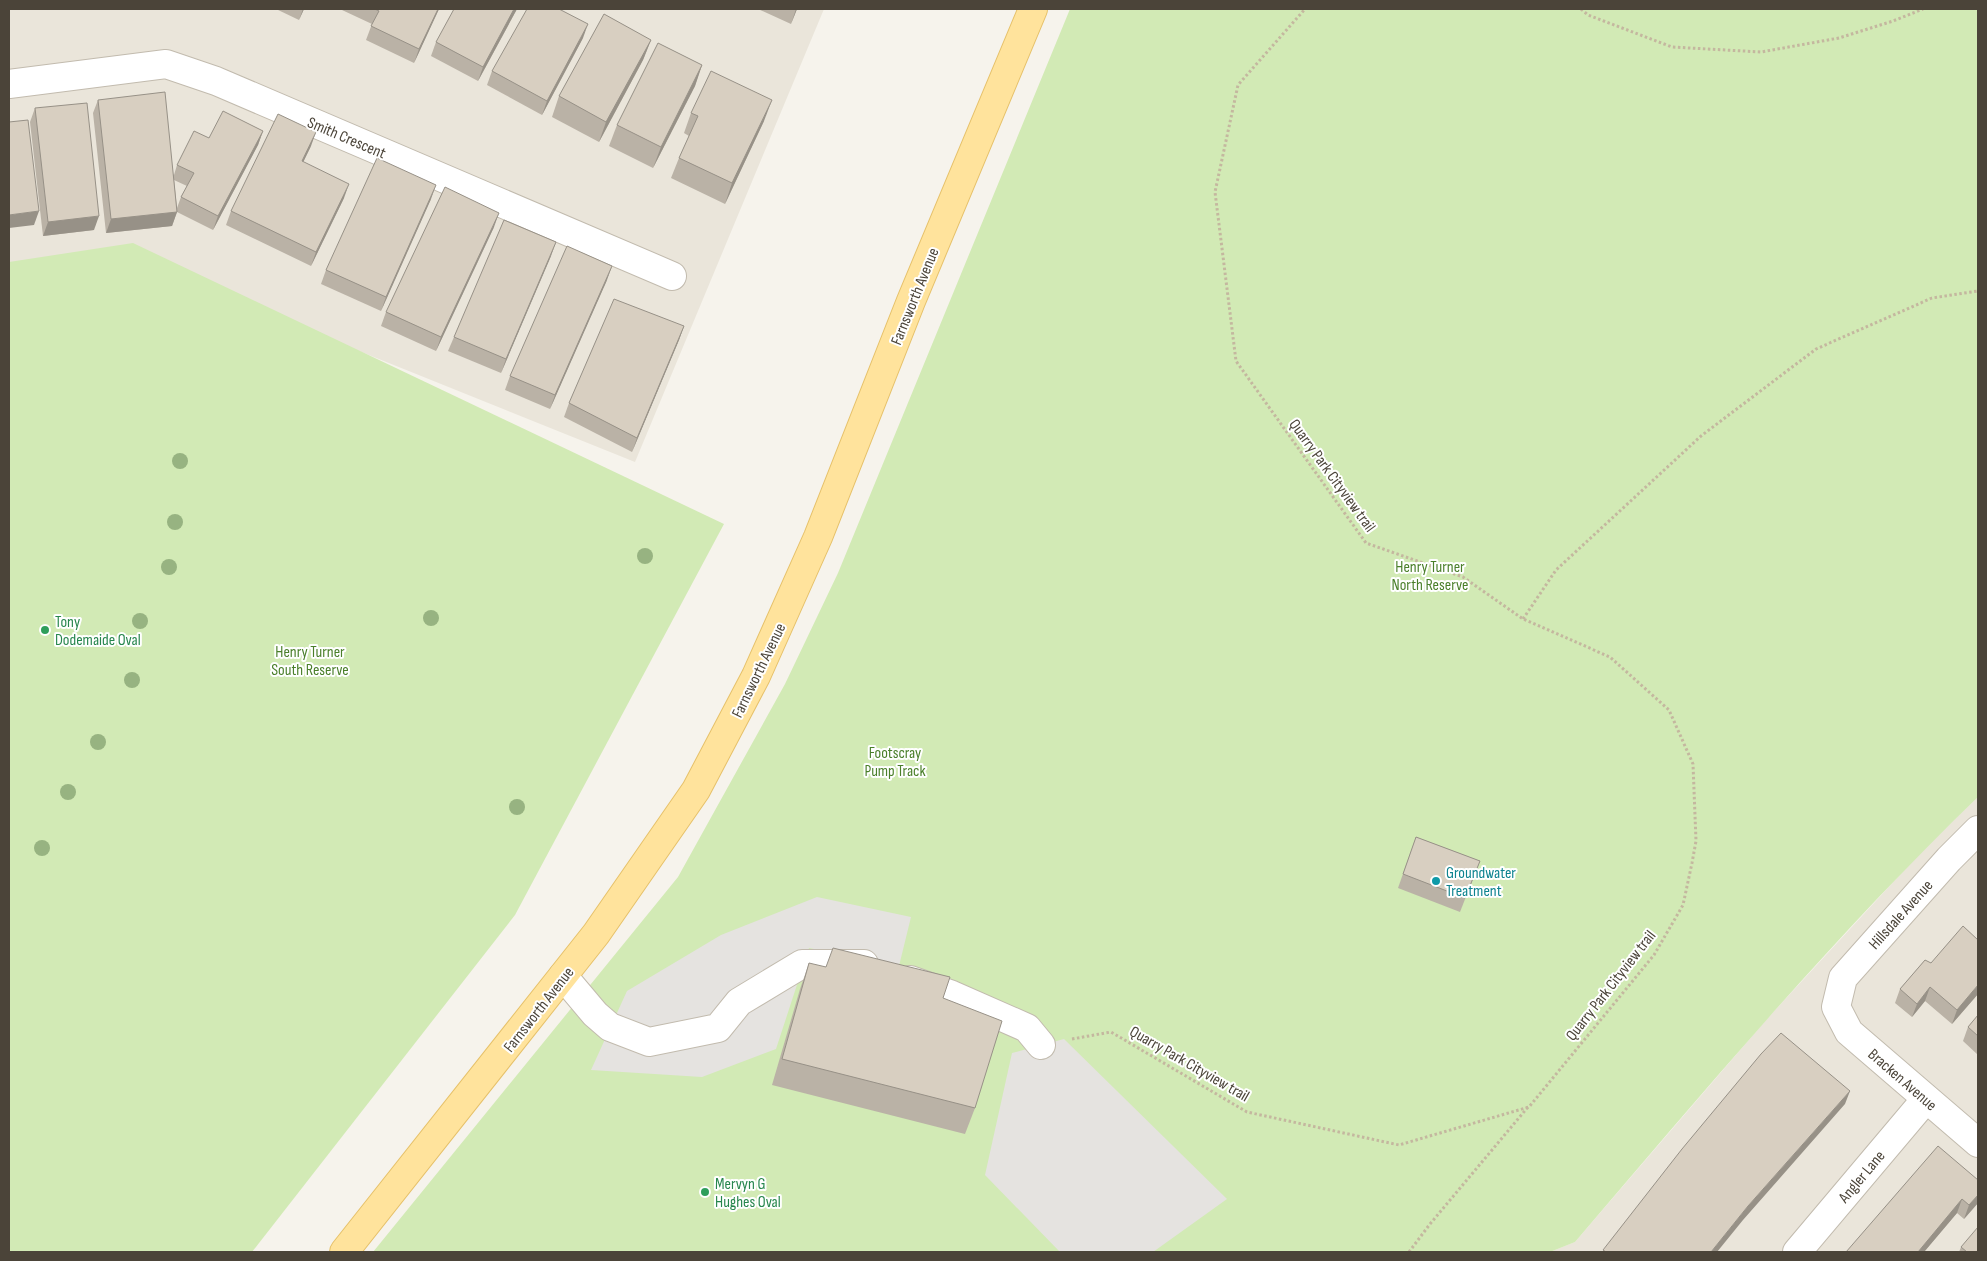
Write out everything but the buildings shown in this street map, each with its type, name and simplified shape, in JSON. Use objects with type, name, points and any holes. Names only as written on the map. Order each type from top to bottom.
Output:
[{"type":"main road","name":"Farnsworth Avenue","points":[[344,1252],[596,934],[696,790],[756,676],[818,538],[911,301],[1033,9]]},
{"type":"street","name":"Smith Crescent","points":[[9,84],[166,64],[216,81],[672,276]]},
{"type":"street","name":"Hillsdale Avenue","points":[[1836,1007],[1843,978],[1949,859],[1978,830]]},
{"type":"street","points":[[563,976],[595,1014],[610,1027],[649,1042],[718,1028],[739,1002],[802,964],[864,964],[952,994],[1027,1028],[1041,1045]]},
{"type":"street","name":"Bracken Avenue","points":[[1836,1007],[1849,1032],[1978,1143]]},
{"type":"street","name":"Angler Lane","points":[[1797,1252],[1926,1099]]},
{"type":"path","name":"Quarry Park Cityview trail","points":[[1041,1045],[1110,1032],[1248,1112],[1399,1145],[1529,1107],[1654,955],[1683,905],[1696,841],[1693,764],[1669,710],[1610,657],[1523,620],[1463,577],[1366,543],[1236,361],[1215,192],[1238,85],[1305,9]]},
{"type":"path","points":[[1581,9],[1588,14],[1672,47],[1761,52],[1839,38],[1893,21],[1923,9]]},
{"type":"path","points":[[1523,620],[1556,570],[1701,436],[1816,349],[1932,298],[1978,291]]},
{"type":"path","points":[[1409,1252],[1430,1224],[1529,1107]]},
{"type":"shaded area","points":[[9,9],[824,9],[635,462],[143,264],[9,279]]},
{"type":"shaded area","points":[[1978,797],[1978,1252],[1550,1252],[1575,1242],[1766,1020],[1921,852]]},
{"type":"shaded area","points":[[817,897],[911,917],[899,966],[809,948],[776,1049],[702,1077],[591,1070],[627,991],[721,935]]},
{"type":"shaded area","points":[[1064,1039],[1227,1199],[1153,1252],[1060,1252],[985,1175],[1012,1053]]},
{"type":"green space","name":"Henry Turner North Reserve","points":[[1070,9],[1978,9],[1978,797],[1821,959],[1575,1242],[1550,1252],[373,1252],[678,877],[785,684],[838,573]]},
{"type":"green space","name":"Henry Turner South Reserve","points":[[133,243],[724,524],[515,915],[252,1252],[9,1252],[9,262]]},
{"type":"place","name":"Tony Dodemaide Oval","points":[[45,630]]},
{"type":"place","name":"Groundwater Treatment","points":[[1436,881]]},
{"type":"place","name":"Mervyn G Hughes Oval","points":[[705,1192]]},
{"type":"park label","name":"Footscray Pump Track","points":[[895,761]]}]
